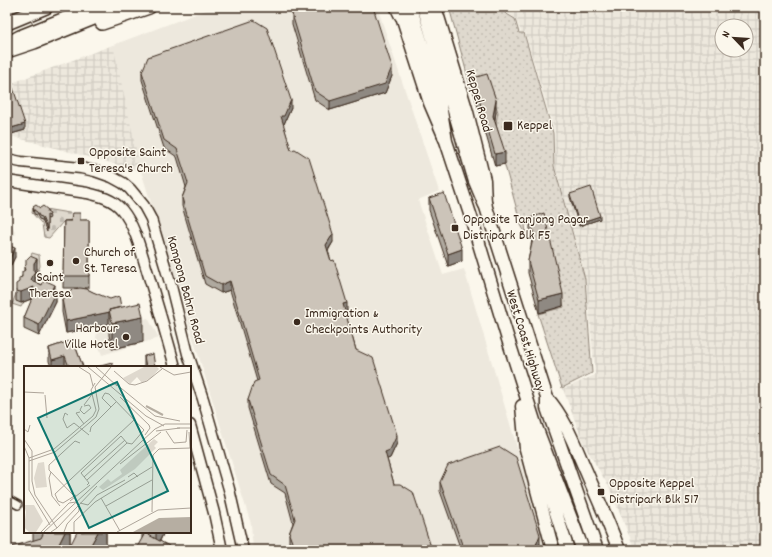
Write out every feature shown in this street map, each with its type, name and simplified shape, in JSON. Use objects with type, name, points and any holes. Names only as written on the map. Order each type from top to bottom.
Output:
[{"type":"highway","points":[[7,16],[24,7]]},
{"type":"highway","points":[[7,23],[46,7]]},
{"type":"highway","points":[[7,51],[102,23],[149,7]]},
{"type":"highway","points":[[424,7],[475,180],[485,204]]},
{"type":"highway","name":"Keppel Road","points":[[436,7],[484,180],[485,204]]},
{"type":"highway","points":[[34,42],[118,8]]},
{"type":"highway","points":[[7,44],[20,37],[91,9]]},
{"type":"highway","points":[[402,9],[440,102],[445,138]]},
{"type":"highway","name":"West Coast Highway","points":[[445,138],[536,427],[583,550]]},
{"type":"highway","name":"West Coast Highway","points":[[485,204],[501,250],[547,398],[546,408],[597,550]]},
{"type":"highway","points":[[506,333],[522,406],[568,550]]},
{"type":"highway","points":[[547,398],[554,406],[572,440],[619,550]]},
{"type":"highway","points":[[522,406],[526,448],[553,550]]},
{"type":"main road","name":"Kampong Bahru Road","points":[[7,159],[95,171],[123,183],[144,206],[151,219],[171,286],[188,354],[203,398],[229,489],[243,550]]},
{"type":"main road","points":[[7,181],[87,193],[107,198],[122,209],[133,231],[156,300],[175,366]]},
{"type":"main road","points":[[156,300],[159,293],[166,286],[171,286]]},
{"type":"main road","points":[[191,429],[214,513],[222,550]]},
{"type":"street","points":[[7,499],[18,505]]},
{"type":"shaded area","points":[[214,7],[377,7],[439,191],[418,200],[443,275],[464,269],[547,550],[253,550],[251,524],[141,171],[7,135],[7,85]]},
{"type":"shaded area","points":[[506,7],[765,7],[765,550],[635,550],[609,487],[584,445],[563,389],[595,375],[586,279],[555,166],[555,133],[525,32],[521,32],[516,19],[507,12]]},
{"type":"shaded area","points":[[113,45],[141,171],[7,135],[7,85]]},
{"type":"shaded area","points":[[7,214],[16,235],[7,234]]},
{"type":"shaded area","points":[[148,318],[159,338],[102,355],[96,338],[97,332]]},
{"type":"green space","points":[[449,7],[504,7],[505,13],[515,19],[519,33],[524,33],[553,133],[554,166],[585,279],[592,373],[562,388],[538,314],[564,307],[545,220],[525,225],[526,234],[521,225],[495,129],[498,112],[489,85],[471,89]]},
{"type":"green space","points":[[33,207],[75,214],[76,219],[63,222],[49,238],[44,237],[42,224],[32,213]]},
{"type":"green space","points":[[32,253],[39,255],[40,266],[32,287],[21,307],[12,304]]},
{"type":"building","points":[[295,7],[373,7],[392,67],[385,84],[330,101],[315,91],[292,14]]},
{"type":"building","points":[[254,20],[267,28],[291,100],[284,116],[281,116],[291,150],[295,149],[309,158],[333,234],[326,245],[331,261],[334,260],[347,303],[343,304],[356,350],[373,358],[397,435],[390,450],[385,452],[394,484],[400,484],[413,492],[432,550],[295,550],[289,534],[295,519],[285,485],[271,475],[248,400],[254,382],[259,380],[230,281],[221,285],[205,276],[182,198],[188,183],[177,149],[164,140],[142,72],[148,57]]},
{"type":"building","points":[[487,74],[496,100],[493,116],[505,152],[495,154],[473,78]]},
{"type":"building","points":[[13,88],[25,124],[11,128],[7,113],[7,90]]},
{"type":"building","points":[[591,187],[600,216],[579,223],[570,194]]},
{"type":"building","points":[[444,193],[462,249],[448,254],[429,198]]},
{"type":"building","points":[[36,205],[40,208],[43,206],[50,214],[49,216],[47,215],[47,229],[42,217],[39,216],[34,210],[33,207]]},
{"type":"building","name":"Church of St. Teresa","points":[[72,213],[80,213],[80,220],[89,220],[89,276],[63,276],[64,221],[71,221]]},
{"type":"building","points":[[544,213],[563,294],[539,300],[528,261],[534,234],[530,218]]},
{"type":"building","points":[[7,245],[15,248],[8,262],[7,262]]},
{"type":"building","points":[[30,256],[37,259],[34,263],[35,271],[31,280],[42,285],[44,280],[55,285],[53,289],[56,291],[39,325],[24,318],[33,296],[31,295],[34,287],[21,292],[16,291],[16,284],[19,282],[19,278],[22,277],[22,272],[25,270],[24,267],[26,265],[26,260]]},
{"type":"building","points":[[73,289],[87,289],[110,299],[119,296],[121,307],[109,310],[110,312],[66,321],[62,299],[65,299]]},
{"type":"building","points":[[140,303],[143,317],[112,323],[109,310]]},
{"type":"building","points":[[73,340],[83,366],[69,366],[65,356],[52,360],[49,348]]},
{"type":"building","points":[[153,354],[155,366],[146,366],[144,356]]},
{"type":"building","points":[[112,363],[114,366],[101,366]]},
{"type":"building","points":[[500,447],[516,457],[540,535],[534,550],[464,550],[440,482],[448,465]]},
{"type":"building","points":[[44,533],[64,533],[56,550],[9,550],[11,547],[41,538]]},
{"type":"building","points":[[76,533],[97,533],[88,550],[68,550]]},
{"type":"building","points":[[145,533],[169,546],[171,550],[136,549]]},
{"type":"place","name":"Keppel","points":[[508,126]]},
{"type":"place","name":"Opposite Saint Teresa's Church","points":[[81,161]]},
{"type":"place","name":"Opposite Tanjong Pagar Distripark Blk F5","points":[[455,228]]},
{"type":"place","name":"Church of St. Teresa","points":[[76,261]]},
{"type":"place","name":"Saint Theresa","points":[[50,263]]},
{"type":"place","name":"Immigration & Checkpoints Authority","points":[[297,322]]},
{"type":"place","name":"Harbour Ville Hotel","points":[[126,337]]},
{"type":"place","name":"Opposite Keppel Distripark Blk 517","points":[[601,492]]}]
